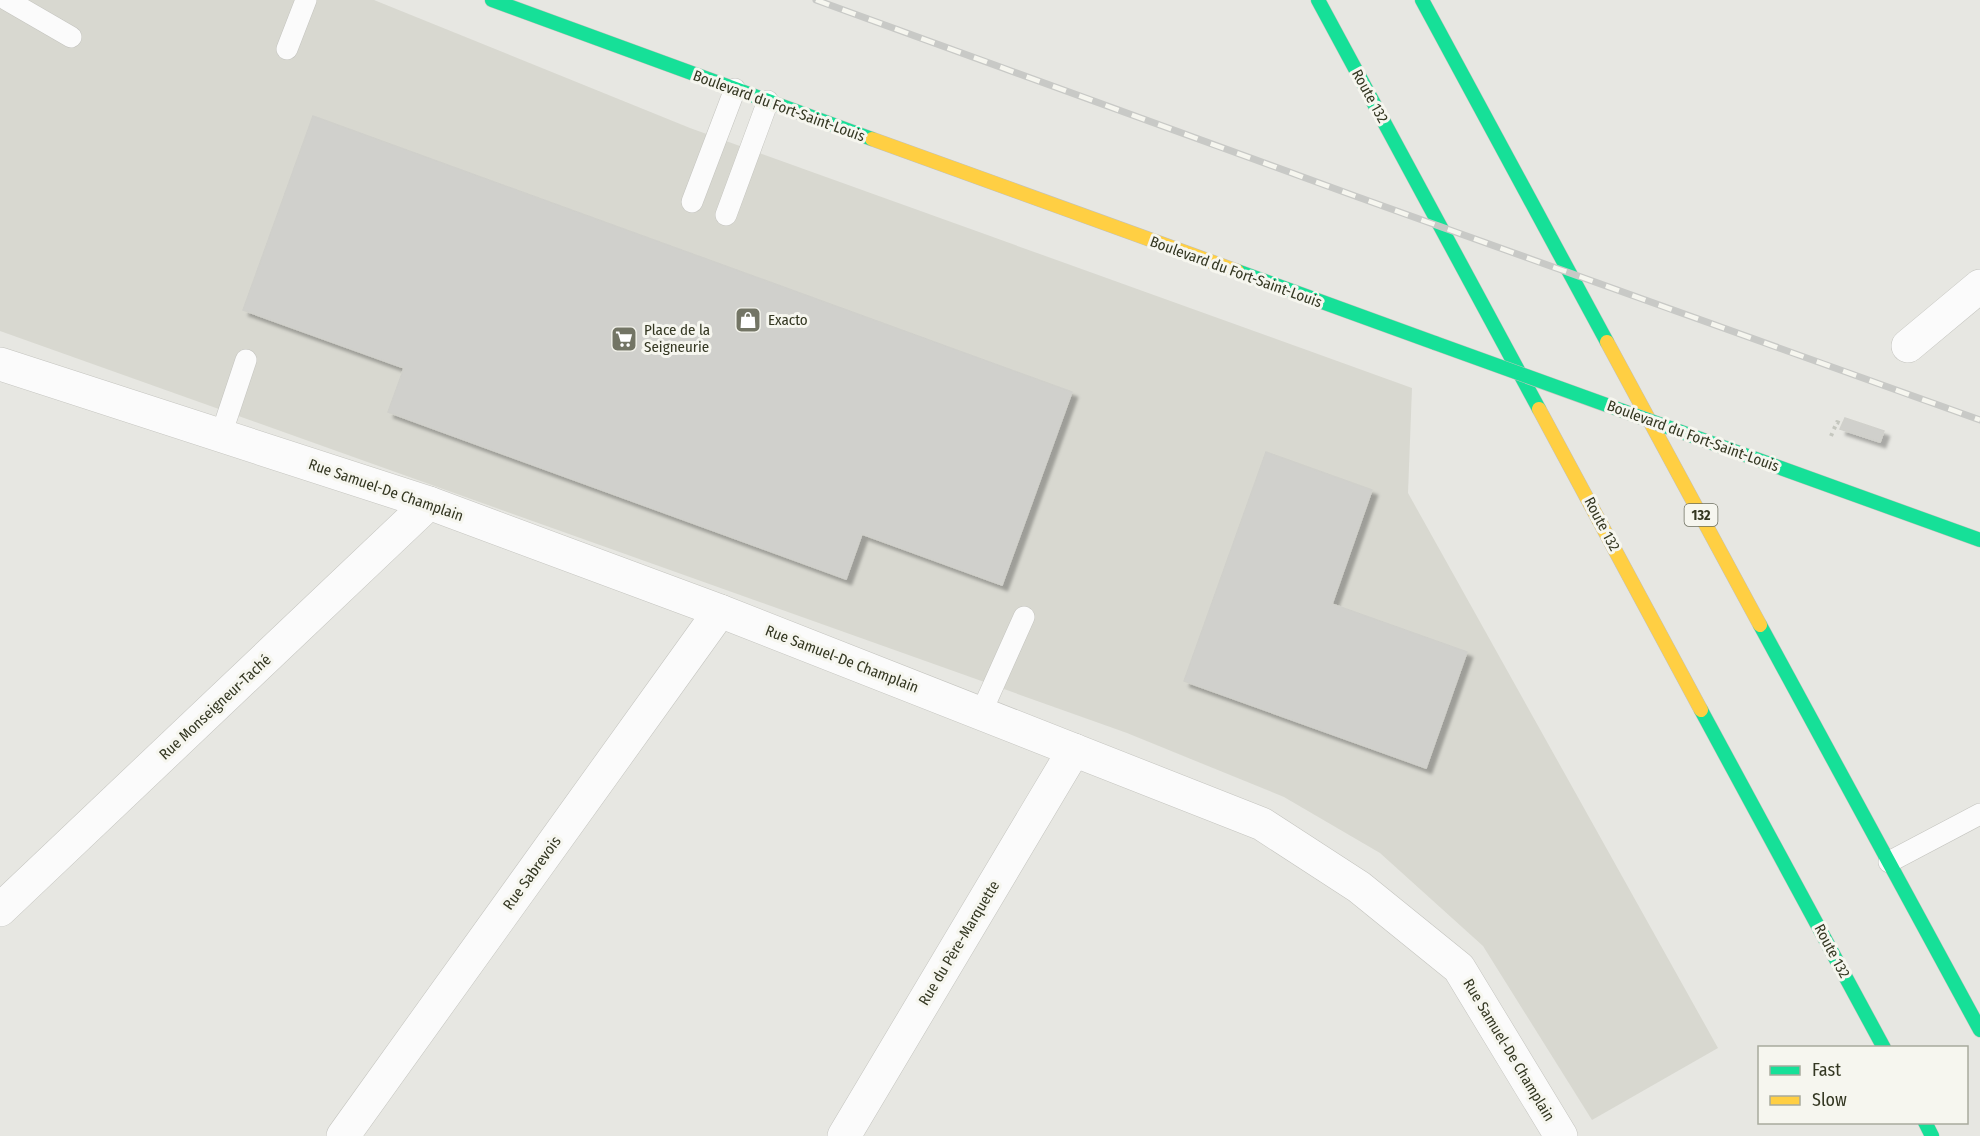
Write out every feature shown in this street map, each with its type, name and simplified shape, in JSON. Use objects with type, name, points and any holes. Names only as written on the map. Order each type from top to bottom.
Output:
[{"type":"main road","name":"Boulevard du Fort-Saint-Louis","points":[[492,0],[1980,540]]},
{"type":"main road","name":"Route 132","points":[[1318,0],[1883,1046]]},
{"type":"main road","name":"132","points":[[1422,0],[1980,1030]]},
{"type":"street","points":[[1908,346],[1979,289]]},
{"type":"street","name":"Rue Samuel-De Champlain","points":[[0,364],[429,503],[720,611],[1262,824],[1359,887],[1459,968],[1561,1136]]},
{"type":"street","name":"Rue Monseigneur-Taché","points":[[0,910],[429,503]]},
{"type":"street","name":"Rue Sabrevois","points":[[343,1136],[720,611]]},
{"type":"street","name":"Rue du Père-Marquette","points":[[844,1136],[1074,750]]},
{"type":"lane","points":[[7,0],[71,37]]},
{"type":"lane","points":[[287,49],[306,0]]},
{"type":"lane","points":[[692,202],[735,89]]},
{"type":"lane","points":[[726,215],[768,102]]},
{"type":"lane","points":[[221,435],[246,360]]},
{"type":"lane","points":[[981,713],[1024,616]]},
{"type":"lane","points":[[1889,862],[1980,814]]},
{"type":"path","points":[[1830,436],[1837,422],[1842,424]]},
{"type":"shaded area","points":[[0,0],[374,0],[690,128],[1412,388],[1408,493],[1718,1048],[1592,1120],[1483,946],[1380,853],[1284,797],[1127,733],[0,331]]},
{"type":"building","name":"Place de la Seigneurie","points":[[313,116],[1072,392],[1002,585],[862,534],[846,579],[388,412],[404,368],[243,310]]},
{"type":"building","points":[[1845,418],[1884,431],[1880,442],[1840,429]]},
{"type":"building","points":[[1266,452],[1372,490],[1332,604],[1467,652],[1426,768],[1184,681]]},
{"type":"railway","points":[[816,0],[1980,420]]},
{"type":"traffic: fast","points":[[492,0],[872,139]]},
{"type":"traffic: fast","points":[[1318,0],[1539,409]]},
{"type":"traffic: fast","points":[[1422,0],[1607,342]]},
{"type":"traffic: fast","points":[[1237,271],[1435,343]]},
{"type":"traffic: fast","points":[[1435,343],[1709,442]]},
{"type":"traffic: fast","points":[[1709,442],[1980,540]]},
{"type":"traffic: fast","points":[[1760,625],[1980,1030]]},
{"type":"traffic: fast","points":[[1701,710],[1883,1046]]},
{"type":"traffic: fast","points":[[1926,1124],[1932,1136]]},
{"type":"traffic: slow","points":[[872,139],[1237,271]]},
{"type":"traffic: slow","points":[[1607,342],[1760,625]]},
{"type":"traffic: slow","points":[[1539,409],[1701,710]]},
{"type":"place","name":"Exacto","points":[[748,320]]},
{"type":"place","name":"Place de la Seigneurie","points":[[624,339]]}]
